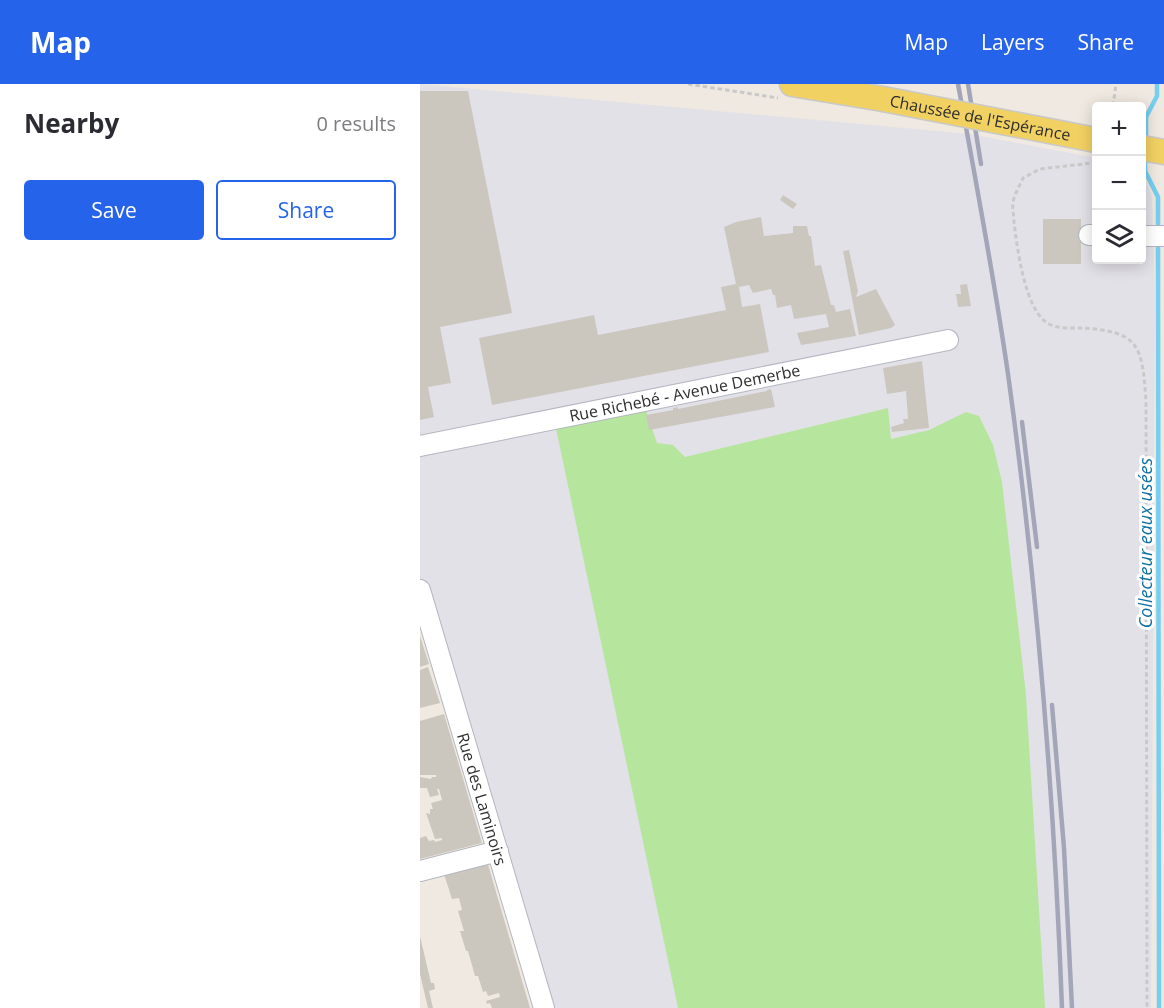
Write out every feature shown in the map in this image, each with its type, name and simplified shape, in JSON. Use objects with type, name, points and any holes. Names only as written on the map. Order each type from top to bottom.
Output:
[{"type":"main road","name":"Chaussée de l'Espérance","points":[[792,84],[1092,139]]},
{"type":"main road","points":[[1146,149],[1164,152]]},
{"type":"street","points":[[1146,236],[1164,236]]},
{"type":"street","name":"Rue Richebé - Avenue Demerbe","points":[[420,446],[948,340]]},
{"type":"street","name":"Rue des Laminoirs","points":[[420,590],[544,1008]]},
{"type":"street","points":[[420,871],[498,851]]},
{"type":"path","points":[[1114,102],[1116,84]]},
{"type":"path","points":[[1092,163],[1040,169],[1023,178],[1012,203],[1018,254],[1027,290],[1041,319],[1051,325],[1104,329],[1121,334],[1137,346],[1144,368],[1146,401],[1147,1008]]},
{"type":"shaded area","points":[[420,84],[970,134],[1092,157],[1092,264],[1146,264],[1146,181],[1152,197],[1155,294],[1151,1008],[544,1008],[420,590]]},
{"type":"green space","points":[[643,401],[657,443],[673,445],[685,457],[888,408],[891,439],[929,430],[966,412],[979,416],[993,445],[1002,482],[1026,695],[1045,1008],[678,1008],[554,419]]},
{"type":"building","points":[[420,91],[468,91],[512,313],[440,327],[451,383],[428,387],[434,417],[420,420]]},
{"type":"building","points":[[783,195],[797,204],[793,209],[780,200]]},
{"type":"building","points":[[761,217],[764,236],[793,233],[793,226],[807,226],[809,236],[811,236],[815,266],[821,265],[831,305],[834,305],[836,312],[850,309],[856,336],[801,345],[797,333],[829,327],[826,314],[794,319],[791,305],[777,308],[775,295],[771,289],[753,293],[749,285],[739,287],[742,307],[760,304],[769,352],[492,405],[479,338],[594,315],[598,335],[726,310],[721,287],[736,284],[724,227]]},
{"type":"building","points":[[1043,219],[1081,219],[1081,264],[1043,264]]},
{"type":"building","points":[[849,250],[858,291],[856,297],[876,289],[895,325],[891,328],[859,335],[843,251]]},
{"type":"building","points":[[967,284],[971,306],[958,307],[956,294],[961,294],[960,285]]},
{"type":"building","points":[[922,361],[929,428],[892,432],[891,427],[904,423],[903,419],[908,419],[906,391],[887,394],[883,368]]},
{"type":"building","points":[[771,389],[775,407],[649,430],[646,415]]},
{"type":"building","points":[[420,636],[429,664],[420,667]]},
{"type":"building","points":[[428,667],[440,703],[420,708],[420,670]]},
{"type":"building","points":[[444,714],[482,843],[420,859],[420,838],[426,836],[429,841],[434,840],[435,842],[442,840],[442,838],[435,839],[426,813],[430,814],[430,809],[433,809],[431,803],[442,800],[439,789],[437,789],[439,795],[430,797],[427,788],[420,788],[420,777],[431,779],[436,775],[420,775],[420,721]]},
{"type":"building","points":[[487,861],[530,1008],[492,1008],[490,1003],[487,1004],[486,1001],[500,997],[499,993],[488,996],[486,991],[483,992],[478,976],[475,976],[460,931],[464,931],[458,911],[462,910],[459,898],[452,899],[444,874]]},
{"type":"building","points":[[420,936],[431,983],[434,983],[435,989],[429,991],[433,1008],[428,1008],[420,974]]},
{"type":"waterway","name":"Collecteur eaux usées","points":[[1146,117],[1157,96],[1157,84]]},
{"type":"waterway","name":"Collecteur eaux usées","points":[[1146,173],[1158,197],[1158,231]]},
{"type":"waterway","name":"Collecteur eaux usées","points":[[1158,240],[1159,1008]]},
{"type":"railway","points":[[958,84],[1003,338],[1028,532],[1049,770],[1062,1008]]},
{"type":"railway","points":[[968,84],[981,164]]},
{"type":"railway","points":[[1022,422],[1037,547]]},
{"type":"railway","points":[[1052,705],[1064,848],[1072,1008]]}]
